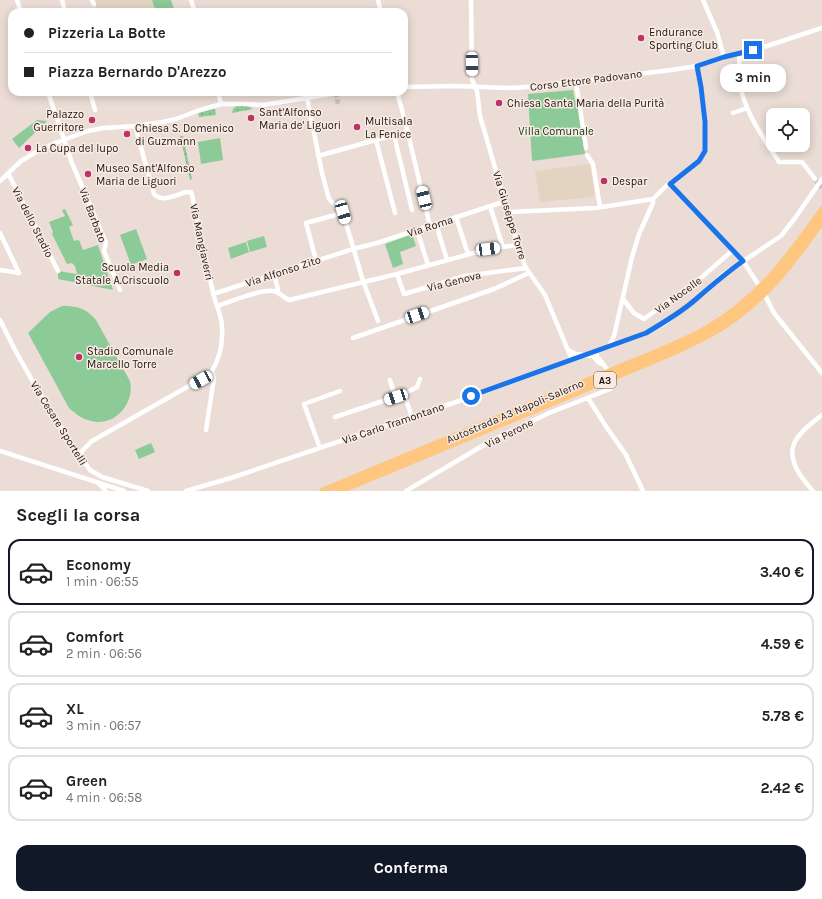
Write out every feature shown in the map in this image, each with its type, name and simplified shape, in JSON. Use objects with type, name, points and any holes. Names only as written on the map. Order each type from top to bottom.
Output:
[{"type":"highway","name":"Autostrada A3 Napoli-Salerno","points":[[323,491],[633,362],[707,329],[738,308],[766,282],[788,257],[822,210]]},
{"type":"highway","name":"Autostrada A3 Napoli-Salerno","points":[[339,491],[647,363],[708,336],[735,319],[768,290],[822,221]]},
{"type":"street","name":"Via Giuseppe Torre","points":[[470,0],[472,80],[478,95],[480,116],[526,268],[546,295],[572,360]]},
{"type":"street","points":[[703,0],[717,32],[724,57]]},
{"type":"street","name":"Corso Ettore Padovano","points":[[408,87],[474,86],[510,88],[576,82],[697,66],[724,57],[788,40],[822,28]]},
{"type":"street","points":[[739,53],[741,90],[755,125],[779,162],[802,162],[815,179]]},
{"type":"street","points":[[509,212],[596,207],[652,199],[699,161],[705,151],[705,122],[697,66]]},
{"type":"street","points":[[576,82],[586,148]]},
{"type":"street","name":"Via Barbato","points":[[49,96],[72,163],[106,244],[104,251],[120,290]]},
{"type":"street","points":[[91,96],[95,110]]},
{"type":"street","points":[[219,96],[221,104]]},
{"type":"street","points":[[0,181],[21,161],[36,152],[88,131],[103,128],[135,126],[176,119],[221,104],[264,105],[314,96]]},
{"type":"street","points":[[398,96],[408,131],[430,226]]},
{"type":"street","points":[[307,97],[318,156],[329,199],[343,212],[363,281],[378,321]]},
{"type":"street","points":[[733,113],[747,108]]},
{"type":"street","name":"Via Mangiaverri","points":[[135,126],[154,194],[157,198],[162,199],[186,192],[191,192],[192,195],[213,294],[221,319],[222,334],[218,359],[212,372]]},
{"type":"street","points":[[318,156],[408,131]]},
{"type":"street","points":[[394,135],[412,210]]},
{"type":"street","points":[[376,140],[395,213]]},
{"type":"street","points":[[587,154],[593,164],[596,207]]},
{"type":"street","name":"Via dello Stadio","points":[[8,173],[58,272]]},
{"type":"street","name":"Via Carlo Tramontano","points":[[186,491],[320,448],[646,333],[664,323],[724,274],[781,236],[822,179]]},
{"type":"street","points":[[670,184],[743,261],[758,284]]},
{"type":"street","points":[[609,347],[614,336],[639,234],[653,203],[652,199]]},
{"type":"street","name":"Via Roma","points":[[353,249],[377,244],[416,230],[506,202]]},
{"type":"street","points":[[490,206],[503,247]]},
{"type":"street","points":[[316,260],[306,223],[343,212]]},
{"type":"street","points":[[456,217],[468,254]]},
{"type":"street","points":[[436,224],[447,260]]},
{"type":"street","points":[[416,230],[428,265]]},
{"type":"street","points":[[0,233],[19,273],[0,270]]},
{"type":"street","points":[[217,306],[262,292],[271,291],[278,293],[285,299],[289,300],[397,274],[488,249],[518,245]]},
{"type":"street","name":"Via Alfonso Zito","points":[[213,294],[353,249]]},
{"type":"street","name":"Via Nocelle","points":[[623,299],[634,313],[644,319],[702,277],[733,250]]},
{"type":"street","name":"Via Genova","points":[[397,274],[404,294],[465,276],[526,268]]},
{"type":"street","points":[[353,338],[494,289],[529,273]]},
{"type":"street","points":[[274,274],[278,293]]},
{"type":"street","points":[[766,297],[774,313],[822,374]]},
{"type":"street","name":"Via Cesare Sportelli","points":[[0,320],[14,350],[37,389],[82,460],[90,470],[95,474],[134,489],[148,491]]},
{"type":"street","points":[[560,364],[566,358],[568,350],[576,354],[593,356],[605,367],[594,352]]},
{"type":"street","points":[[600,359],[601,350]]},
{"type":"street","points":[[82,460],[81,452],[84,447],[92,441],[121,427],[212,372],[214,378],[206,430]]},
{"type":"street","points":[[335,417],[404,394],[417,387],[420,379]]},
{"type":"street","points":[[390,380],[396,397]]},
{"type":"street","name":"Via Perone","points":[[406,491],[489,442],[549,413],[610,389],[612,387],[612,382]]},
{"type":"street","points":[[320,448],[304,404],[340,391]]},
{"type":"street","points":[[404,394],[412,416]]},
{"type":"street","points":[[588,398],[626,455],[643,491]]},
{"type":"street","points":[[813,491],[794,464],[792,452],[794,443],[808,426],[822,415]]},
{"type":"street","points":[[0,451],[96,482],[116,490],[124,491]]},
{"type":"street","points":[[96,482],[106,491]]},
{"type":"shaded area","points":[[94,0],[171,0],[174,8],[97,8]]},
{"type":"shaded area","points":[[590,164],[594,192],[593,197],[540,202],[535,171]]},
{"type":"green space","points":[[152,0],[171,0],[174,8],[155,8]]},
{"type":"green space","name":"Villa Comunale","points":[[573,90],[575,101],[577,101],[585,154],[532,161],[528,94]]},
{"type":"green space","points":[[236,106],[248,106],[253,109],[232,113]]},
{"type":"green space","points":[[215,109],[216,115],[199,117],[198,112]]},
{"type":"green space","points":[[37,120],[47,121],[19,148],[12,139]]},
{"type":"green space","points":[[180,136],[183,136],[192,179],[190,180]]},
{"type":"green space","points":[[220,138],[223,160],[201,164],[198,142]]},
{"type":"green space","points":[[65,209],[73,225],[69,227],[74,241],[79,240],[83,250],[98,245],[113,290],[58,279],[58,271],[77,274],[75,266],[72,263],[67,264],[52,234],[53,232],[49,222],[65,216],[62,210]]},
{"type":"green space","points":[[136,229],[147,259],[131,265],[120,235]]},
{"type":"green space","points":[[412,234],[416,246],[400,252],[403,264],[393,268],[385,244]]},
{"type":"green space","points":[[264,236],[267,247],[250,252],[247,241]]},
{"type":"green space","points":[[246,242],[249,252],[231,259],[228,248]]},
{"type":"green space","name":"Stadio Comunale Marcello Torre","points":[[62,306],[81,308],[96,320],[130,381],[131,389],[126,405],[115,417],[100,422],[91,421],[79,416],[69,408],[28,333],[50,312]]},
{"type":"green space","points":[[151,443],[155,452],[139,459],[135,450]]},
{"type":"tunnel","points":[[337,96],[338,104]]},
{"type":"tunnel","points":[[815,179],[822,189]]},
{"type":"place","name":"Endurance Sporting Club","points":[[641,38]]},
{"type":"place","name":"Chiesa Santa Maria della Purità","points":[[499,103]]},
{"type":"place","name":"Sant'Alfonso Maria de' Liguori","points":[[251,118]]},
{"type":"place","name":"Palazzo Guerritore","points":[[92,120]]},
{"type":"place","name":"Multisala La Fenice","points":[[357,127]]},
{"type":"place","name":"Chiesa S. Domenico di Guzmann","points":[[127,134]]},
{"type":"place","name":"La Cupa del lupo","points":[[28,148]]},
{"type":"place","name":"Museo Sant'Alfonso Maria de Liguori","points":[[88,174]]},
{"type":"place","name":"Despar","points":[[604,181]]},
{"type":"place","name":"Scuola Media Statale A.Criscuolo","points":[[177,273]]},
{"type":"place","name":"Stadio Comunale Marcello Torre","points":[[79,357]]},
{"type":"route","points":[[471,396],[646,333],[664,323],[724,274],[743,261],[670,184],[699,161],[705,151],[705,122],[697,66],[724,57],[753,50]]}]
